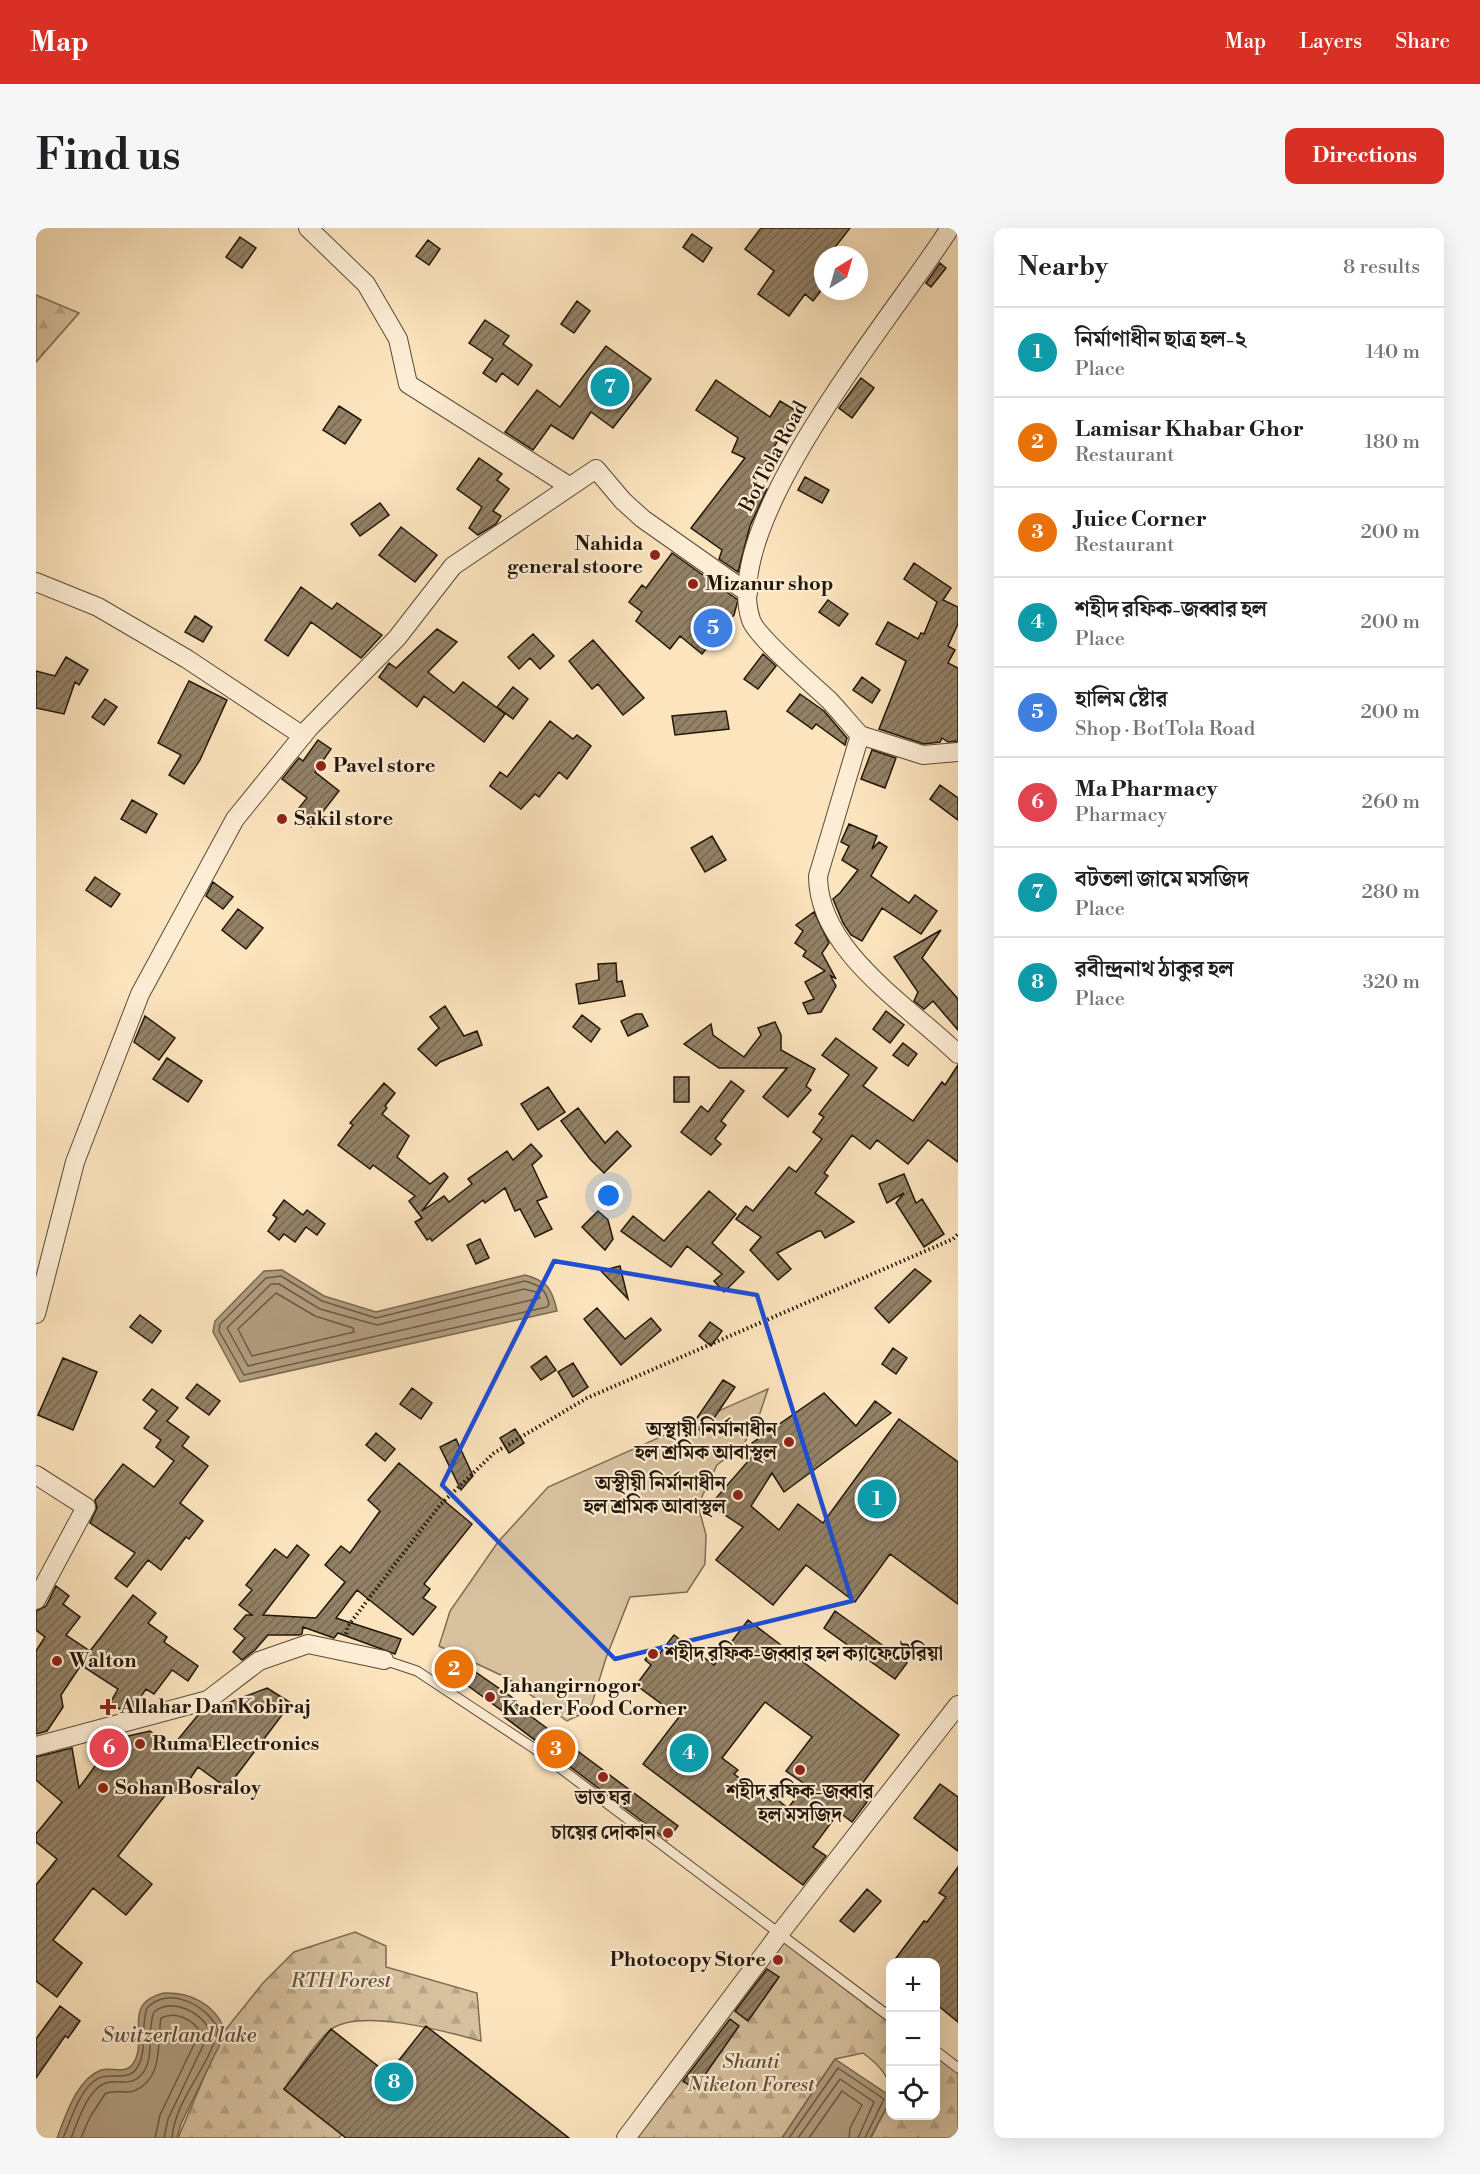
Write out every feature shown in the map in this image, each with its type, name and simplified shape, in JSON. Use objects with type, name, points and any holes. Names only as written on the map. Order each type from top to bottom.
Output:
[{"type":"street","points":[[308,228],[366,284],[398,339],[408,384],[569,486]]},
{"type":"street","name":"BotTola Road","points":[[860,735],[751,621],[746,576],[752,552],[777,491],[829,400],[950,228]]},
{"type":"street","points":[[36,1314],[75,1162],[140,994],[235,819],[303,736],[397,638],[453,566],[596,469],[622,501],[643,519],[748,593]]},
{"type":"street","points":[[36,582],[98,607],[187,659],[303,736]]},
{"type":"street","points":[[958,752],[923,754],[860,735],[818,876],[818,894],[823,914],[838,940],[863,967],[958,1054]]},
{"type":"street","points":[[36,1475],[86,1507],[36,1600]]},
{"type":"street","points":[[36,1746],[208,1700],[259,1661],[308,1644],[384,1660]]},
{"type":"street","points":[[626,2138],[780,1933],[958,1705]]},
{"type":"lane","points":[[384,1660],[425,1677],[535,1749],[886,2013]]},
{"type":"lane","points":[[940,2054],[958,2068]]},
{"type":"path","points":[[341,1652],[348,1626],[440,1505],[494,1453],[588,1398],[953,1239],[958,1233]]},
{"type":"highlighted area","points":[[554,1261],[757,1295],[852,1601],[615,1659],[442,1485]]},
{"type":"green space","points":[[36,295],[79,313],[36,362]]},
{"type":"green space","points":[[768,1389],[760,1413],[744,1444],[717,1465],[698,1505],[706,1535],[705,1564],[687,1592],[630,1597],[606,1658],[590,1710],[567,1721],[507,1678],[439,1646],[450,1611],[498,1542],[548,1487]]},
{"type":"green space","name":"RTH Forest","points":[[355,1932],[386,1946],[386,1967],[477,1993],[481,2041],[448,2032],[382,2021],[344,2024],[324,2035],[284,2089],[342,2134],[339,2138],[178,2138],[223,2033],[263,1983],[294,1952]]},
{"type":"green space","name":"Shanti Niketon Forest","points":[[780,1933],[886,2014],[886,2078],[876,2064],[863,2053],[835,2059],[782,2138],[626,2138]]},
{"type":"green space","points":[[940,2054],[958,2068],[958,2138],[871,2138],[886,2109],[886,2120],[940,2120]]},
{"type":"water","points":[[282,1270],[324,1296],[376,1312],[525,1275],[539,1280],[547,1287],[557,1311],[240,1382],[213,1332],[215,1321],[264,1271]]},
{"type":"water","name":"Switzerland lake","points":[[164,1993],[192,1997],[200,2001],[214,2012],[224,2028],[219,2046],[181,2124],[177,2138],[57,2138],[78,2090],[92,2075],[105,2069],[122,2070],[132,2065],[139,2045],[139,2014],[143,2005],[150,1998]]},
{"type":"water","points":[[835,2059],[886,2093],[886,2108],[870,2138],[782,2138]]},
{"type":"building","points":[[761,228],[850,228],[836,246],[814,246],[814,300],[805,294],[789,316],[758,294],[774,271],[745,249]]},
{"type":"building","points":[[692,234],[712,248],[703,262],[683,247]]},
{"type":"building","points":[[240,237],[256,248],[242,268],[226,257]]},
{"type":"building","points":[[428,240],[440,249],[429,265],[416,256]]},
{"type":"building","points":[[940,263],[946,268],[931,287],[926,283]]},
{"type":"building","points":[[577,301],[590,311],[574,333],[561,324]]},
{"type":"building","points":[[485,320],[509,336],[503,344],[532,365],[518,385],[502,373],[496,382],[483,373],[493,359],[469,343]]},
{"type":"building","points":[[606,346],[651,379],[613,428],[591,412],[573,439],[551,425],[533,450],[505,432],[537,390],[560,407]]},
{"type":"building","points":[[861,378],[874,388],[852,418],[839,408]]},
{"type":"building","points":[[716,380],[770,417],[780,401],[795,410],[754,483],[767,489],[750,526],[738,572],[719,559],[722,550],[691,528],[745,458],[732,452],[738,438],[696,410]]},
{"type":"building","points":[[339,406],[361,420],[345,444],[323,430]]},
{"type":"building","points":[[479,458],[502,474],[497,480],[509,489],[493,511],[501,516],[496,524],[478,535],[469,528],[482,507],[457,489]]},
{"type":"building","points":[[805,477],[829,490],[822,503],[798,490]]},
{"type":"building","points":[[380,503],[389,515],[360,536],[351,524]]},
{"type":"building","points":[[401,527],[437,555],[415,582],[379,555]]},
{"type":"building","points":[[672,553],[738,600],[734,615],[702,654],[680,636],[670,649],[636,621],[642,612],[629,602],[642,585],[646,588]]},
{"type":"building","points":[[914,563],[951,588],[943,600],[958,607],[958,624],[948,646],[955,650],[948,663],[958,668],[958,741],[948,742],[942,738],[940,742],[924,744],[879,729],[906,661],[876,644],[888,622],[918,639],[921,633],[924,634],[937,602],[904,579]]},
{"type":"building","points":[[301,587],[332,609],[337,603],[382,635],[361,658],[311,622],[288,656],[265,640]]},
{"type":"building","points":[[828,600],[848,614],[839,626],[819,612]]},
{"type":"building","points":[[195,616],[212,627],[203,642],[185,632]]},
{"type":"building","points":[[437,629],[457,642],[428,672],[454,693],[463,682],[505,714],[484,742],[424,696],[417,707],[379,677],[389,663],[396,668]]},
{"type":"building","points":[[533,634],[554,656],[540,669],[530,658],[519,669],[508,657]]},
{"type":"building","points":[[593,640],[644,698],[623,715],[598,684],[592,689],[569,661]]},
{"type":"building","points":[[763,654],[776,666],[758,689],[744,679]]},
{"type":"building","points":[[66,657],[88,670],[79,685],[75,682],[64,714],[36,708],[36,671],[55,676]]},
{"type":"building","points":[[862,677],[880,690],[872,703],[853,690]]},
{"type":"building","points":[[189,681],[227,700],[200,760],[184,784],[169,775],[181,755],[158,743]]},
{"type":"building","points":[[513,687],[528,699],[513,719],[497,707]]},
{"type":"building","points":[[800,694],[824,711],[847,738],[845,745],[816,724],[812,729],[787,711]]},
{"type":"building","points":[[105,699],[117,707],[104,725],[92,717]]},
{"type":"building","points":[[726,711],[729,729],[675,735],[672,716]]},
{"type":"building","points":[[550,721],[573,739],[577,735],[591,746],[567,779],[559,772],[539,797],[535,794],[521,809],[490,786],[500,772],[507,777]]},
{"type":"building","points":[[318,740],[331,749],[315,772],[339,791],[311,827],[294,814],[307,798],[282,779],[299,758],[303,761]]},
{"type":"building","points":[[872,750],[896,758],[885,788],[861,779]]},
{"type":"building","points":[[940,785],[958,798],[958,820],[930,799]]},
{"type":"building","points":[[132,800],[157,814],[146,833],[121,819]]},
{"type":"building","points":[[849,824],[877,836],[872,849],[879,842],[887,847],[871,876],[909,903],[915,895],[937,911],[921,934],[882,908],[862,941],[851,935],[843,923],[833,899],[858,870],[842,860],[849,846],[841,842]]},
{"type":"building","points":[[712,836],[726,860],[705,872],[691,848]]},
{"type":"building","points":[[95,877],[120,894],[111,907],[86,890]]},
{"type":"building","points":[[213,882],[233,897],[223,909],[206,896]]},
{"type":"building","points":[[238,909],[263,928],[246,949],[222,930]]},
{"type":"building","points":[[814,912],[829,943],[822,953],[836,979],[830,975],[836,986],[821,1012],[808,1014],[803,1003],[814,999],[805,982],[825,971],[803,956],[806,951],[795,943],[803,931],[796,925]]},
{"type":"building","points":[[941,930],[922,958],[958,999],[958,1030],[933,1001],[924,1009],[914,1001],[918,992],[894,957]]},
{"type":"building","points":[[616,963],[617,982],[622,981],[625,996],[579,1004],[576,984],[599,980],[598,964]]},
{"type":"building","points":[[445,1006],[464,1036],[477,1031],[482,1045],[440,1062],[436,1066],[418,1049],[439,1028],[430,1017]]},
{"type":"building","points":[[886,1011],[904,1025],[890,1043],[873,1029]]},
{"type":"building","points":[[636,1014],[642,1014],[648,1026],[628,1036],[621,1021]]},
{"type":"building","points":[[582,1015],[600,1029],[591,1042],[573,1027]]},
{"type":"building","points":[[145,1016],[175,1038],[159,1060],[134,1042]]},
{"type":"building","points":[[775,1022],[781,1035],[781,1050],[815,1069],[806,1086],[811,1090],[788,1117],[763,1097],[787,1068],[719,1068],[684,1044],[711,1024],[713,1035],[744,1057],[761,1035],[758,1028]]},
{"type":"building","points":[[836,1038],[877,1068],[863,1086],[913,1121],[942,1082],[945,1085],[958,1065],[958,1162],[928,1140],[908,1164],[877,1140],[870,1149],[852,1135],[824,1173],[828,1176],[815,1193],[854,1222],[825,1238],[821,1231],[818,1231],[777,1253],[791,1269],[778,1280],[750,1250],[761,1237],[736,1219],[746,1206],[753,1211],[789,1167],[796,1172],[822,1139],[813,1132],[824,1117],[819,1114],[849,1075],[822,1055]]},
{"type":"building","points":[[903,1043],[917,1054],[908,1066],[893,1055]]},
{"type":"building","points":[[167,1058],[202,1081],[188,1102],[153,1079]]},
{"type":"building","points":[[674,1077],[689,1077],[689,1102],[674,1102]]},
{"type":"building","points":[[731,1081],[744,1091],[721,1121],[726,1125],[715,1139],[721,1144],[711,1155],[681,1132],[701,1106],[708,1112]]},
{"type":"building","points":[[384,1083],[395,1093],[382,1114],[409,1136],[397,1157],[430,1184],[444,1173],[448,1177],[422,1211],[444,1196],[449,1202],[472,1184],[468,1179],[507,1151],[513,1160],[531,1144],[542,1156],[532,1165],[547,1197],[537,1201],[552,1229],[535,1237],[520,1209],[515,1211],[505,1188],[485,1203],[483,1200],[432,1241],[430,1238],[427,1240],[415,1222],[422,1218],[409,1201],[415,1196],[373,1165],[370,1169],[338,1145],[353,1125],[350,1123]]},
{"type":"building","points":[[548,1087],[565,1112],[538,1130],[521,1104]]},
{"type":"building","points":[[578,1108],[605,1143],[617,1131],[631,1146],[604,1173],[590,1159],[561,1121]]},
{"type":"building","points":[[904,1174],[916,1203],[922,1199],[944,1234],[924,1247],[896,1203],[904,1193],[887,1203],[879,1184]]},
{"type":"building","points":[[709,1191],[736,1214],[712,1243],[744,1272],[724,1292],[714,1281],[722,1274],[687,1246],[671,1267],[621,1231],[633,1216],[664,1241]]},
{"type":"building","points":[[284,1200],[303,1215],[307,1210],[325,1224],[317,1235],[306,1227],[295,1242],[284,1234],[279,1240],[268,1231],[277,1218],[273,1215]]},
{"type":"building","points":[[598,1211],[608,1220],[613,1239],[605,1250],[582,1227]]},
{"type":"building","points":[[480,1239],[489,1258],[476,1264],[467,1245]]},
{"type":"building","points":[[620,1266],[628,1299],[601,1271]]},
{"type":"building","points":[[915,1269],[931,1281],[889,1323],[875,1308]]},
{"type":"building","points":[[597,1308],[625,1339],[651,1318],[661,1330],[621,1365],[584,1319]]},
{"type":"building","points":[[140,1315],[161,1331],[152,1343],[130,1327]]},
{"type":"building","points":[[710,1322],[722,1331],[711,1346],[699,1336]]},
{"type":"building","points":[[893,1348],[907,1358],[896,1374],[882,1364]]},
{"type":"building","points":[[546,1356],[556,1370],[541,1380],[531,1367]]},
{"type":"building","points":[[63,1358],[97,1372],[73,1430],[38,1415]]},
{"type":"building","points":[[573,1363],[588,1387],[573,1397],[558,1372]]},
{"type":"building","points":[[723,1380],[735,1387],[704,1433],[692,1425]]},
{"type":"building","points":[[197,1384],[220,1401],[209,1415],[186,1398]]},
{"type":"building","points":[[412,1388],[432,1403],[421,1419],[400,1404]]},
{"type":"building","points":[[152,1389],[178,1408],[167,1421],[189,1437],[182,1446],[208,1466],[180,1503],[203,1521],[189,1539],[186,1537],[161,1570],[148,1560],[127,1587],[115,1578],[135,1553],[90,1523],[97,1508],[95,1500],[123,1464],[154,1487],[174,1461],[156,1447],[161,1440],[144,1428],[157,1411],[143,1400]]},
{"type":"building","points":[[824,1393],[856,1426],[875,1401],[891,1413],[784,1492],[772,1473],[751,1506],[779,1530],[798,1504],[823,1523],[899,1419],[958,1462],[958,1604],[890,1554],[855,1602],[806,1565],[773,1605],[716,1560],[743,1527],[710,1505],[757,1451],[752,1443]]},
{"type":"building","points":[[515,1429],[524,1443],[509,1453],[500,1438]]},
{"type":"building","points":[[376,1433],[395,1449],[385,1461],[366,1445]]},
{"type":"building","points":[[456,1439],[473,1476],[461,1490],[440,1447]]},
{"type":"building","points":[[399,1463],[472,1524],[424,1584],[430,1589],[423,1598],[436,1607],[413,1635],[357,1590],[336,1618],[401,1639],[395,1654],[338,1633],[334,1638],[303,1627],[302,1634],[299,1635],[268,1635],[255,1650],[242,1660],[233,1652],[245,1638],[234,1629],[246,1615],[252,1615],[239,1605],[252,1590],[246,1585],[275,1549],[287,1558],[297,1545],[309,1555],[263,1615],[316,1618],[345,1582],[325,1565],[341,1546],[350,1553],[380,1511],[368,1500]]},
{"type":"building","points":[[56,1586],[69,1596],[63,1604],[80,1617],[66,1635],[90,1651],[133,1595],[156,1613],[148,1623],[167,1637],[164,1642],[198,1666],[188,1681],[172,1670],[154,1694],[146,1689],[133,1708],[123,1711],[110,1703],[118,1689],[81,1665],[61,1695],[63,1707],[47,1731],[36,1734],[36,1651],[45,1637],[36,1630],[36,1611],[46,1606]]},
{"type":"building","points":[[835,1611],[907,1663],[895,1679],[824,1628]]},
{"type":"building","points":[[748,1620],[899,1735],[855,1793],[867,1802],[852,1822],[839,1812],[813,1847],[826,1856],[803,1885],[643,1764],[679,1717],[636,1685],[651,1665],[645,1660],[654,1648],[660,1653],[674,1635],[714,1665]],"holes":[[[765,1702],[812,1737],[786,1771],[806,1785],[788,1808],[774,1797],[771,1801],[734,1774],[738,1770],[722,1758]]]},
{"type":"building","points":[[451,1655],[513,1698],[511,1700],[536,1720],[678,1826],[667,1840],[503,1716],[505,1713],[460,1680],[458,1683],[440,1671]]},
{"type":"building","points":[[267,1688],[291,1703],[227,1788],[198,1767],[179,1795],[170,1789],[118,1856],[152,1884],[126,1915],[93,1888],[53,1940],[82,1963],[57,1997],[36,1981],[36,1885],[57,1859],[36,1842],[36,1834],[62,1802],[36,1780],[36,1757],[72,1748],[79,1788],[115,1739],[150,1731],[171,1748],[199,1714]]},
{"type":"building","points":[[940,1784],[958,1797],[958,1851],[914,1818]]},
{"type":"building","points":[[958,1867],[958,2022],[940,2007],[940,1958],[896,1958],[924,1921],[927,1922],[946,1897],[939,1893]]},
{"type":"building","points":[[867,1889],[881,1901],[854,1932],[840,1921]]},
{"type":"building","points":[[767,1969],[779,1977],[748,2021],[735,2011]]},
{"type":"building","points":[[60,2006],[80,2021],[68,2038],[65,2036],[36,2078],[36,2039]]},
{"type":"building","points":[[730,2019],[739,2026],[695,2089],[683,2081]]},
{"type":"building","points":[[426,2026],[569,2138],[346,2138],[284,2089],[331,2029],[388,2074]]},
{"type":"place","name":"বটতলা জামে মসজিদ","points":[[610,387]]},
{"type":"place","name":"Nahida general stoore","points":[[655,555]]},
{"type":"place","name":"Mizanur shop","points":[[693,584]]},
{"type":"place","name":"হালিম ষ্টোর","points":[[713,628]]},
{"type":"place","name":"Pavel store","points":[[321,766]]},
{"type":"place","name":"Sakil store","points":[[282,819]]},
{"type":"place","name":"অস্থায়ী নির্মানাধীন হল শ্রমিক আবাস্থল","points":[[789,1442]]},
{"type":"place","name":"অস্থীয়ী নির্মানাধীন হল শ্রমিক আবাস্থল","points":[[738,1495]]},
{"type":"place","name":"নির্মাণাধীন ছাত্র হল-২","points":[[877,1499]]},
{"type":"place","name":"শহীদ রফিক-জব্বার হল ক্যাফেটেরিয়া","points":[[653,1654]]},
{"type":"place","name":"Walton","points":[[57,1661]]},
{"type":"place","name":"Lamisar Khabar Ghor","points":[[454,1669]]},
{"type":"place","name":"Jahangirnogor Kader Food Corner","points":[[490,1697]]},
{"type":"place","name":"Allahar Dan Kobiraj","points":[[108,1707]]},
{"type":"place","name":"Ruma Electronics","points":[[140,1744]]},
{"type":"place","name":"Ma Pharmacy","points":[[109,1748]]},
{"type":"place","name":"Juice Corner","points":[[556,1749]]},
{"type":"place","name":"শহীদ রফিক-জব্বার হল","points":[[689,1753]]},
{"type":"place","name":"শহীদ রফিক-জব্বার হল মসজিদ","points":[[800,1770]]},
{"type":"place","name":"ভাত ঘর","points":[[603,1777]]},
{"type":"place","name":"Sohan Bosraloy","points":[[103,1788]]},
{"type":"place","name":"চায়ের দোকান","points":[[668,1833]]},
{"type":"place","name":"Photocopy Store","points":[[778,1960]]},
{"type":"place","name":"রবীন্দ্রনাথ ঠাকুর হল","points":[[394,2082]]}]
